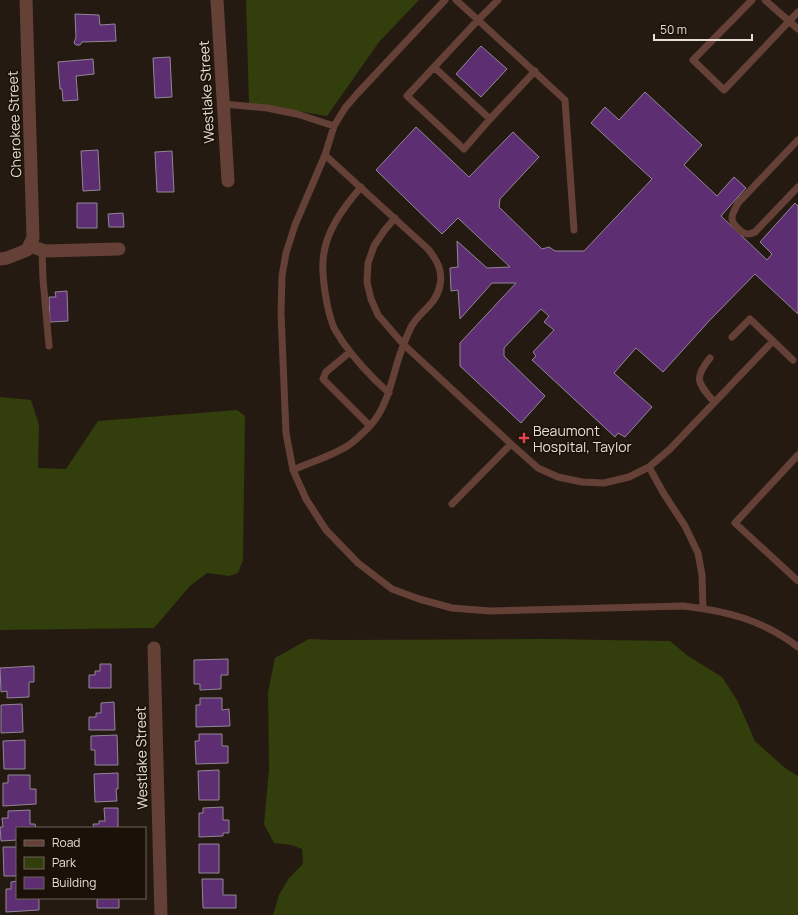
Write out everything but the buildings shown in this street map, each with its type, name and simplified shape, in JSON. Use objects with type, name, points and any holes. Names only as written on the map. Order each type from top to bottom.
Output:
[{"type":"street","name":"Cherokee Street","points":[[26,0],[33,238],[36,248]]},
{"type":"street","name":"Westlake Street","points":[[217,0],[228,181]]},
{"type":"street","points":[[0,259],[36,248],[119,249]]},
{"type":"street","name":"Westlake Street","points":[[154,648],[161,915]]},
{"type":"lane","points":[[445,0],[357,94],[334,126],[325,155],[295,225],[286,253],[282,276],[281,312],[286,433],[293,470],[306,499],[326,530],[358,563],[392,589],[419,599],[452,608],[490,611],[684,606],[703,608],[749,619],[772,630],[798,647]]},
{"type":"lane","points":[[456,0],[566,100],[574,230]]},
{"type":"lane","points":[[498,0],[407,96],[464,148],[535,71]]},
{"type":"lane","points":[[752,0],[693,60],[724,90],[798,12]]},
{"type":"lane","points":[[765,0],[798,29]]},
{"type":"lane","points":[[434,67],[490,119]]},
{"type":"lane","points":[[223,104],[267,108],[297,114],[334,126]]},
{"type":"lane","points":[[798,140],[738,203],[733,213],[732,220],[744,233],[749,234],[755,232],[798,187]]},
{"type":"lane","points":[[293,470],[349,445],[370,426],[381,412],[389,393],[403,344],[412,325],[436,299],[440,285],[441,272],[436,259],[428,249],[325,155]]},
{"type":"lane","points":[[361,187],[349,200],[337,219],[327,240],[322,261],[323,278],[328,310],[335,329],[350,352],[367,373],[389,393]]},
{"type":"lane","points":[[395,218],[374,246],[368,263],[367,282],[371,299],[378,315],[403,344],[511,444],[538,468],[558,477],[582,482],[604,483],[629,477],[649,467],[670,449],[773,341]]},
{"type":"lane","points":[[36,248],[43,279],[49,346]]},
{"type":"lane","points":[[732,337],[750,319],[793,360]]},
{"type":"lane","points":[[350,352],[326,372],[323,379],[370,426]]},
{"type":"lane","points":[[710,358],[700,370],[699,379],[702,388],[714,402]]},
{"type":"lane","points":[[452,504],[511,444]]},
{"type":"lane","points":[[798,455],[735,523],[798,581]]},
{"type":"lane","points":[[649,467],[685,526],[698,552],[702,575],[703,608]]},
{"type":"green space","points":[[246,0],[419,0],[379,42],[327,116],[249,103]]},
{"type":"green space","points":[[0,397],[31,400],[39,425],[38,468],[66,469],[98,421],[237,410],[245,416],[243,560],[238,573],[229,576],[207,573],[190,586],[154,628],[0,630]]},
{"type":"green space","points":[[309,639],[544,639],[670,641],[688,656],[722,677],[737,700],[755,741],[785,768],[798,776],[798,915],[273,915],[279,895],[289,878],[303,864],[302,849],[291,845],[274,843],[264,824],[269,769],[268,692],[275,658]]},
{"type":"place","name":"Beaumont Hospital, Taylor","points":[[524,438]]}]
